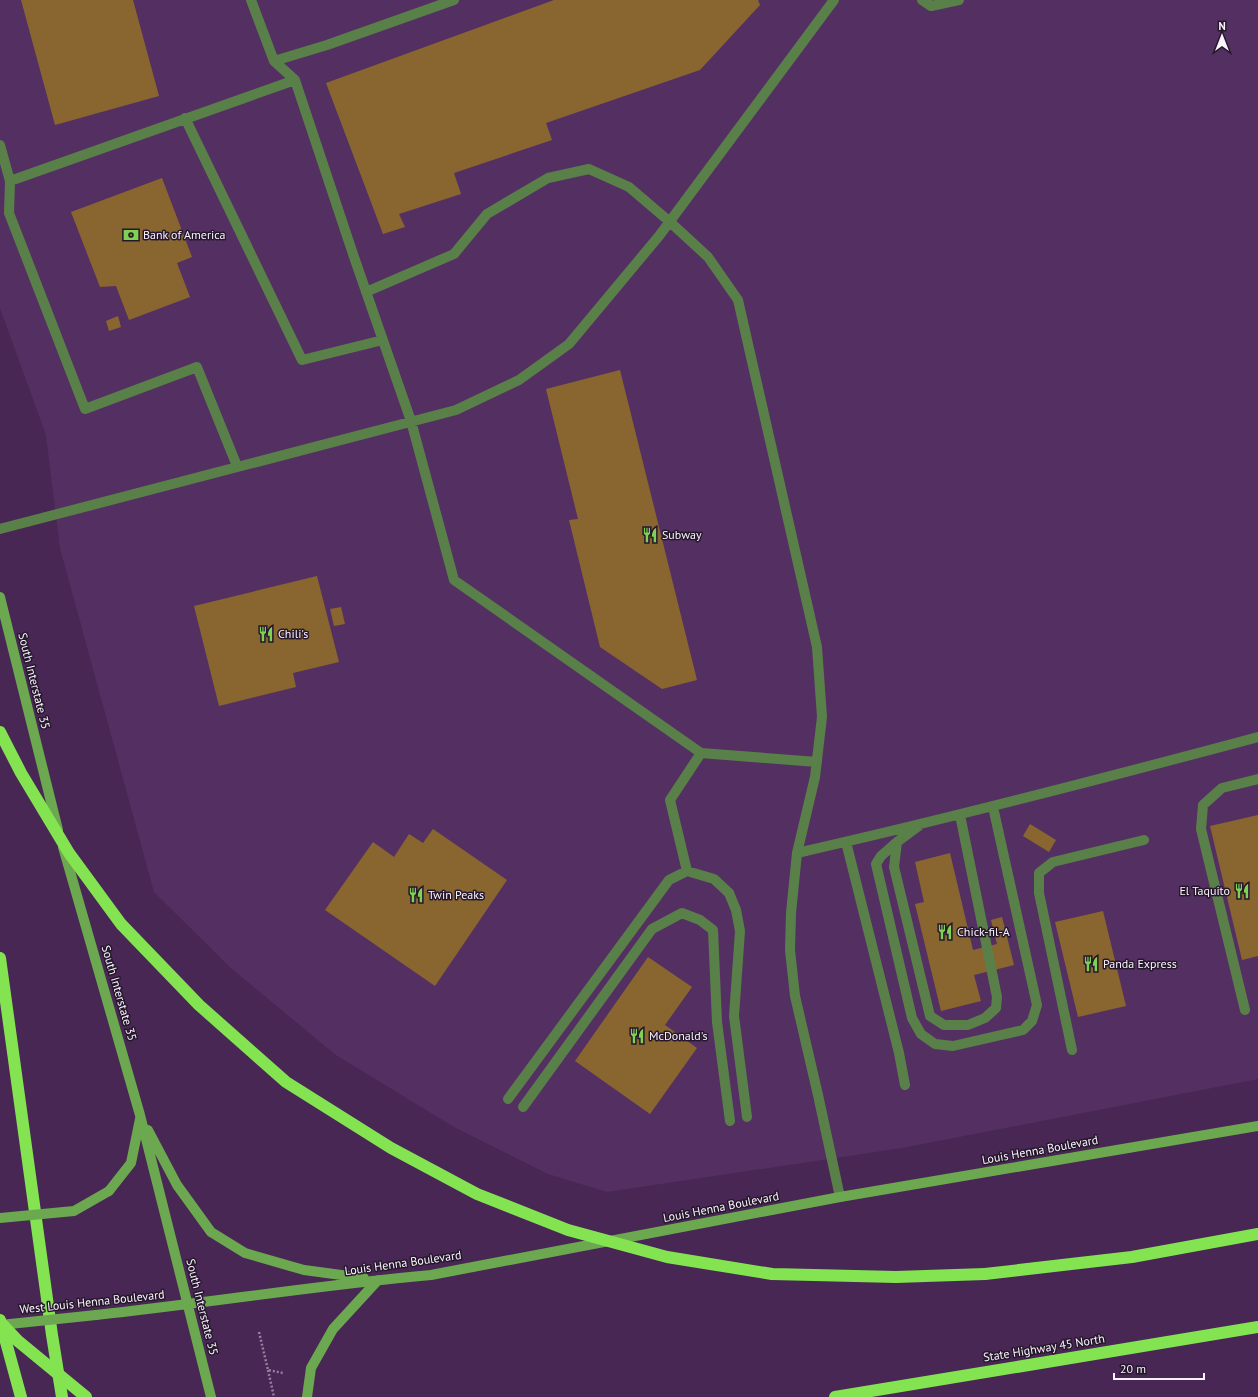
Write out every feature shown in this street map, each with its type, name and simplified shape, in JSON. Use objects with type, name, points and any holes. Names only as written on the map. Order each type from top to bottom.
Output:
[{"type":"highway","points":[[0,732],[21,773],[69,853],[122,924],[199,1005],[286,1082],[391,1148],[477,1194],[568,1230],[659,1255],[772,1274],[896,1277],[985,1274],[1132,1257],[1258,1234]]},
{"type":"highway","points":[[0,958],[52,1335],[62,1397]]},
{"type":"highway","points":[[1203,1336],[1258,1319]]},
{"type":"highway","points":[[0,1321],[21,1397]]},
{"type":"highway","points":[[0,1321],[18,1341],[86,1397]]},
{"type":"highway","name":"State Highway 45 North","points":[[835,1397],[1258,1327]]},
{"type":"main road","name":"South Interstate 35","points":[[0,597],[58,831],[140,1115],[211,1397]]},
{"type":"main road","points":[[0,1218],[74,1211],[109,1191],[130,1163],[140,1115]]},
{"type":"main road","points":[[140,1115],[177,1186],[211,1232],[245,1253],[304,1270],[378,1280]]},
{"type":"main road","name":"Louis Henna Boulevard","points":[[187,1305],[446,1272],[840,1197],[1258,1126]]},
{"type":"main road","points":[[307,1397],[311,1368],[333,1329],[378,1280]]},
{"type":"main road","name":"West Louis Henna Boulevard","points":[[0,1325],[187,1305]]},
{"type":"lane","points":[[250,0],[274,61],[295,80],[382,340],[411,421],[454,580],[701,753],[817,762]]},
{"type":"lane","points":[[274,61],[454,0]]},
{"type":"lane","points":[[0,529],[456,410],[519,380],[569,344],[659,236],[834,0]]},
{"type":"lane","points":[[922,0],[931,6],[959,0]]},
{"type":"lane","points":[[10,181],[295,80]]},
{"type":"lane","points":[[185,118],[302,360],[382,340]]},
{"type":"lane","points":[[0,145],[10,181],[10,213],[85,409],[197,367],[237,466]]},
{"type":"lane","points":[[366,292],[454,254],[487,214],[548,178],[589,169],[628,187],[670,222],[708,257],[738,300],[817,647],[822,717],[816,777],[797,853],[791,913],[790,950],[795,996],[840,1197]]},
{"type":"lane","points":[[797,853],[992,807],[1258,737]]},
{"type":"lane","points":[[687,871],[670,800],[701,753]]},
{"type":"lane","points":[[1245,1010],[1202,829],[1202,814],[1203,806],[1222,788],[1258,779]]},
{"type":"lane","points":[[920,825],[880,856],[876,864],[912,1018],[922,1034],[935,1044],[953,1046],[1023,1030],[1032,1021],[1037,1005],[992,807]]},
{"type":"lane","points":[[897,842],[894,867],[930,1016],[944,1025],[968,1025],[985,1018],[996,1008],[997,997],[960,815]]},
{"type":"lane","points":[[1072,1050],[1040,893],[1040,873],[1053,862],[1144,840]]},
{"type":"lane","points":[[846,842],[900,1053],[905,1085]]},
{"type":"lane","points":[[508,1099],[669,880],[687,871],[714,879],[729,892],[736,910],[740,931],[734,1016],[747,1117]]},
{"type":"lane","points":[[523,1107],[652,929],[682,913],[700,920],[712,930],[717,1022],[730,1121]]},
{"type":"path","points":[[259,1332],[274,1397]]},
{"type":"path","points":[[268,1370],[284,1373]]},
{"type":"shaded area","points":[[0,0],[1258,0],[1258,1079],[902,1148],[607,1192],[548,1174],[454,1127],[336,1055],[232,969],[154,892],[60,548],[46,435],[0,308]]},
{"type":"building","points":[[21,0],[133,0],[159,96],[55,125]]},
{"type":"building","points":[[554,0],[758,0],[760,5],[700,70],[546,123],[552,140],[454,173],[461,194],[399,214],[405,227],[383,234],[326,83]]},
{"type":"building","name":"Bank of America","points":[[162,178],[192,257],[177,263],[190,297],[129,320],[116,286],[100,287],[71,212]]},
{"type":"building","points":[[118,316],[121,327],[109,331],[106,321]]},
{"type":"building","points":[[620,370],[697,680],[662,689],[600,647],[569,520],[578,519],[546,389]]},
{"type":"building","name":"Chili's","points":[[317,576],[339,662],[293,673],[296,687],[219,706],[194,606]]},
{"type":"building","points":[[341,607],[345,624],[334,626],[330,609]]},
{"type":"building","name":"El Taquito","points":[[1258,815],[1258,956],[1242,960],[1210,826]]},
{"type":"building","points":[[1030,824],[1056,840],[1049,852],[1023,836]]},
{"type":"building","name":"Twin Peaks","points":[[433,829],[507,880],[435,986],[325,910],[373,842],[394,857],[409,834],[423,843]]},
{"type":"building","name":"Chick-fil-A","points":[[950,853],[973,950],[997,944],[991,920],[1002,917],[1014,965],[974,975],[981,1001],[941,1011],[915,904],[924,902],[915,862]]},
{"type":"building","name":"Panda Express","points":[[1103,911],[1126,1006],[1078,1017],[1055,922]]},
{"type":"building","name":"McDonald's","points":[[648,957],[692,987],[665,1025],[697,1048],[650,1114],[575,1061]]},
{"type":"place","name":"Bank of America","points":[[131,235]]},
{"type":"place","name":"Subway","points":[[650,535]]},
{"type":"place","name":"Chili's","points":[[266,634]]},
{"type":"place","name":"El Taquito","points":[[1242,891]]},
{"type":"place","name":"Twin Peaks","points":[[416,895]]},
{"type":"place","name":"Chick-fil-A","points":[[945,932]]},
{"type":"place","name":"Panda Express","points":[[1091,964]]},
{"type":"place","name":"McDonald's","points":[[637,1036]]}]
